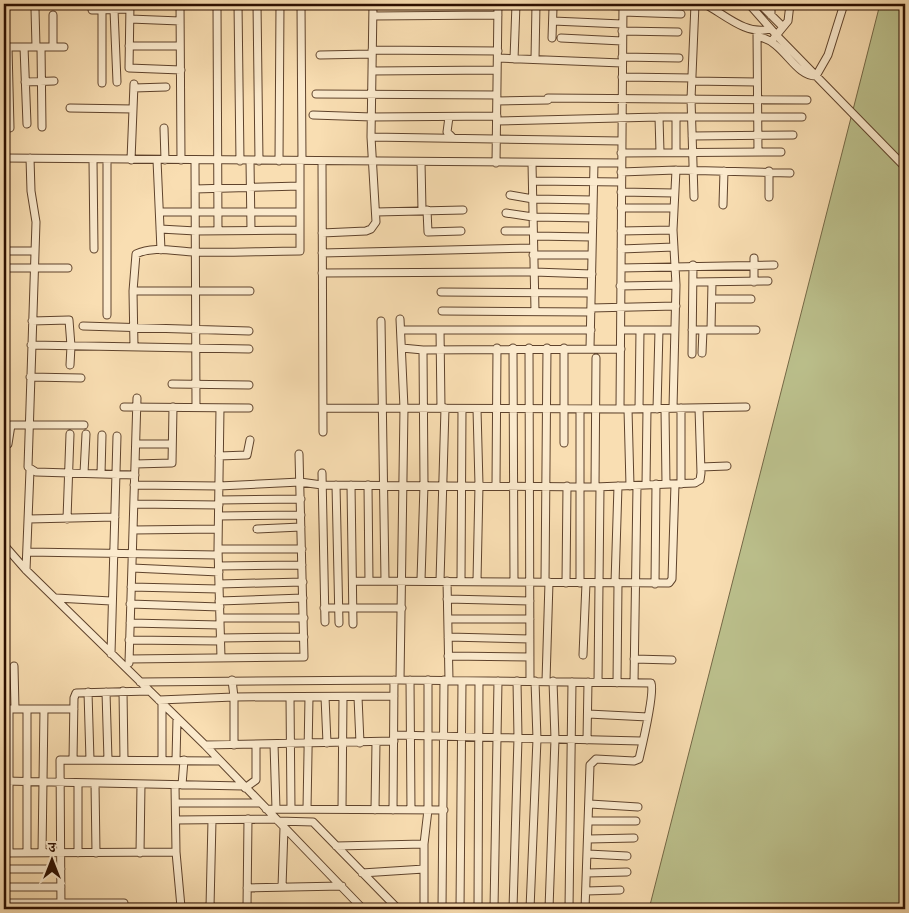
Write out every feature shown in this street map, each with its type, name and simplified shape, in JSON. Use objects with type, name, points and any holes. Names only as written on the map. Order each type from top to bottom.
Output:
[{"type":"street","points":[[180,4],[181,160]]},
{"type":"street","points":[[217,4],[218,231]]},
{"type":"street","points":[[238,4],[240,161]]},
{"type":"street","points":[[257,4],[259,161]]},
{"type":"street","points":[[280,4],[280,161]]},
{"type":"street","points":[[134,347],[133,291],[136,254],[142,251],[161,250],[196,252],[300,251],[301,4]]},
{"type":"street","points":[[322,233],[371,230],[376,222],[371,136],[373,4]]},
{"type":"street","points":[[496,162],[498,4]]},
{"type":"street","points":[[514,58],[516,4]]},
{"type":"street","points":[[535,59],[536,4]]},
{"type":"street","points":[[571,4],[623,7],[681,14]]},
{"type":"street","points":[[694,197],[691,99],[695,4]]},
{"type":"street","points":[[705,4],[758,34],[774,38]]},
{"type":"street","points":[[749,4],[770,29],[774,38],[816,76],[905,167]]},
{"type":"street","points":[[760,4],[782,26]]},
{"type":"street","points":[[770,15],[772,4]]},
{"type":"street","points":[[774,38],[789,17],[790,4]]},
{"type":"street","points":[[816,76],[828,55],[844,4]]},
{"type":"street","points":[[92,10],[114,10],[130,7],[129,68],[181,70]]},
{"type":"street","points":[[620,409],[622,307],[620,286],[620,98],[623,7]]},
{"type":"street","points":[[552,38],[553,8]]},
{"type":"street","points":[[35,10],[39,47],[42,127]]},
{"type":"street","points":[[102,10],[102,83]]},
{"type":"street","points":[[114,10],[117,82]]},
{"type":"street","points":[[53,15],[53,47]]},
{"type":"street","points":[[372,16],[498,15]]},
{"type":"street","points":[[130,19],[180,21]]},
{"type":"street","points":[[553,21],[678,32]]},
{"type":"street","points":[[758,34],[770,29]]},
{"type":"street","points":[[758,34],[756,82],[758,152]]},
{"type":"street","points":[[560,38],[622,40]]},
{"type":"street","points":[[129,46],[180,46]]},
{"type":"street","points":[[10,128],[6,47],[64,47]]},
{"type":"street","points":[[24,47],[27,124]]},
{"type":"street","points":[[320,55],[372,52],[498,55],[535,59],[622,60],[679,58]]},
{"type":"street","points":[[372,71],[498,70]]},
{"type":"street","points":[[622,77],[756,82]]},
{"type":"street","points":[[25,82],[54,81]]},
{"type":"street","points":[[131,160],[134,86],[166,87]]},
{"type":"street","points":[[316,94],[548,99],[807,100]]},
{"type":"street","points":[[70,108],[133,109]]},
{"type":"street","points":[[313,115],[620,119],[660,116],[802,117]]},
{"type":"street","points":[[449,116],[447,132],[452,137]]},
{"type":"street","points":[[660,116],[660,152]]},
{"type":"street","points":[[676,117],[676,152]]},
{"type":"street","points":[[161,250],[161,160],[164,128]]},
{"type":"street","points":[[692,136],[793,134]]},
{"type":"street","points":[[371,136],[620,140]]},
{"type":"street","points":[[621,153],[781,152]]},
{"type":"street","points":[[4,158],[621,163]]},
{"type":"street","points":[[26,570],[29,519],[30,377],[35,251],[35,211],[31,191],[30,158]]},
{"type":"street","points":[[93,160],[94,249]]},
{"type":"street","points":[[107,160],[107,315]]},
{"type":"street","points":[[195,160],[196,407]]},
{"type":"street","points":[[250,161],[251,230]]},
{"type":"street","points":[[322,161],[322,432]]},
{"type":"street","points":[[421,162],[424,210],[428,232],[461,231]]},
{"type":"street","points":[[532,163],[533,292],[535,312]]},
{"type":"street","points":[[590,348],[594,163]]},
{"type":"street","points":[[673,408],[676,265],[673,230],[676,170]]},
{"type":"street","points":[[621,172],[676,170],[790,173]]},
{"type":"street","points":[[723,205],[724,171]]},
{"type":"street","points":[[769,171],[769,196]]},
{"type":"street","points":[[533,182],[621,182]]},
{"type":"street","points":[[195,189],[300,186]]},
{"type":"street","points":[[621,192],[674,193]]},
{"type":"street","points":[[510,195],[533,199],[593,200]]},
{"type":"street","points":[[621,208],[674,208]]},
{"type":"street","points":[[376,212],[463,210]]},
{"type":"street","points":[[160,212],[300,212]]},
{"type":"street","points":[[506,213],[533,217],[593,218]]},
{"type":"street","points":[[160,228],[196,231],[300,230]]},
{"type":"street","points":[[621,231],[673,230]]},
{"type":"street","points":[[504,231],[592,237]]},
{"type":"street","points":[[621,249],[674,248]]},
{"type":"street","points":[[4,251],[35,251]]},
{"type":"street","points":[[322,253],[533,251],[592,255]]},
{"type":"street","points":[[621,268],[754,262],[774,265]]},
{"type":"street","points":[[754,262],[754,282]]},
{"type":"street","points":[[692,265],[692,354]]},
{"type":"street","points":[[4,268],[68,268]]},
{"type":"street","points":[[322,273],[534,272],[592,274]]},
{"type":"street","points":[[693,282],[768,281]]},
{"type":"street","points":[[702,353],[713,299],[712,282]]},
{"type":"street","points":[[620,286],[676,285]]},
{"type":"street","points":[[133,291],[250,291]]},
{"type":"street","points":[[441,292],[591,293]]},
{"type":"street","points":[[713,299],[751,299]]},
{"type":"street","points":[[442,311],[535,312],[676,306]]},
{"type":"street","points":[[393,810],[394,696],[397,680],[402,608],[404,485],[404,408],[400,319]]},
{"type":"street","points":[[32,321],[69,320],[70,365]]},
{"type":"street","points":[[381,321],[385,580]]},
{"type":"street","points":[[83,326],[249,331]]},
{"type":"street","points":[[401,330],[591,330]]},
{"type":"street","points":[[440,330],[443,408],[443,581],[448,599],[442,909]]},
{"type":"street","points":[[621,330],[675,330]]},
{"type":"street","points":[[640,330],[646,485]]},
{"type":"street","points":[[659,330],[661,409],[666,484]]},
{"type":"street","points":[[692,330],[756,330]]},
{"type":"street","points":[[31,345],[249,349]]},
{"type":"street","points":[[402,348],[423,350],[497,348],[620,349]]},
{"type":"street","points":[[496,485],[495,409],[497,348]]},
{"type":"street","points":[[513,348],[514,582]]},
{"type":"street","points":[[529,348],[530,657],[537,739],[530,909]]},
{"type":"street","points":[[547,348],[547,582],[549,682],[554,739],[549,909]]},
{"type":"street","points":[[564,348],[564,443]]},
{"type":"street","points":[[421,580],[424,485],[423,350]]},
{"type":"street","points":[[596,358],[595,409],[600,583],[598,682]]},
{"type":"street","points":[[30,377],[80,378]]},
{"type":"street","points":[[172,384],[249,385]]},
{"type":"street","points":[[128,671],[137,398]]},
{"type":"street","points":[[124,407],[249,408]]},
{"type":"street","points":[[135,464],[172,463],[173,407]]},
{"type":"street","points":[[322,408],[661,409],[746,407]]},
{"type":"street","points":[[220,408],[218,552],[221,658]]},
{"type":"street","points":[[354,581],[669,583],[672,579],[681,408]]},
{"type":"street","points":[[134,485],[219,486],[300,482],[322,485],[547,485],[597,487],[698,482],[701,467],[699,408]]},
{"type":"street","points":[[461,581],[462,409]]},
{"type":"street","points":[[477,409],[479,485],[477,581]]},
{"type":"street","points":[[580,409],[583,655]]},
{"type":"street","points":[[628,409],[634,486],[637,584],[634,683]]},
{"type":"street","points":[[4,444],[8,444],[10,426],[84,425]]},
{"type":"street","points":[[68,519],[70,434]]},
{"type":"street","points":[[84,474],[86,434]]},
{"type":"street","points":[[101,474],[102,435]]},
{"type":"street","points":[[111,654],[117,436]]},
{"type":"street","points":[[219,456],[247,455],[250,440]]},
{"type":"street","points":[[136,444],[172,444]]},
{"type":"street","points":[[129,659],[304,657],[299,454]]},
{"type":"street","points":[[701,467],[727,466]]},
{"type":"street","points":[[30,470],[36,472],[134,475]]},
{"type":"street","points":[[322,473],[325,622]]},
{"type":"street","points":[[655,584],[656,484]]},
{"type":"street","points":[[336,485],[339,623]]},
{"type":"street","points":[[351,485],[354,581],[353,624]]},
{"type":"street","points":[[368,485],[369,581]]},
{"type":"street","points":[[566,583],[567,486]]},
{"type":"street","points":[[617,683],[618,486]]},
{"type":"street","points":[[134,504],[301,499]]},
{"type":"street","points":[[219,516],[301,515]]},
{"type":"street","points":[[29,519],[115,517]]},
{"type":"street","points":[[257,529],[301,527]]},
{"type":"street","points":[[133,530],[218,529]]},
{"type":"street","points":[[4,545],[26,570],[205,745],[363,909]]},
{"type":"street","points":[[27,552],[132,553],[302,549]]},
{"type":"street","points":[[4,555],[13,555]]},
{"type":"street","points":[[132,568],[219,569],[302,565]]},
{"type":"street","points":[[131,587],[219,587],[303,582]]},
{"type":"street","points":[[56,598],[111,601]]},
{"type":"street","points":[[130,604],[219,604],[303,598]]},
{"type":"street","points":[[448,599],[530,601]]},
{"type":"street","points":[[324,608],[402,608]]},
{"type":"street","points":[[130,623],[304,618]]},
{"type":"street","points":[[448,619],[530,619]]},
{"type":"street","points":[[129,640],[304,637]]},
{"type":"street","points":[[448,637],[530,639]]},
{"type":"street","points":[[448,656],[530,657]]},
{"type":"street","points":[[634,659],[672,660]]},
{"type":"street","points":[[14,666],[9,709],[7,853],[176,852]]},
{"type":"street","points":[[232,680],[234,745]]},
{"type":"street","points":[[410,680],[410,810]]},
{"type":"street","points":[[424,909],[424,844],[428,810],[428,680]]},
{"type":"street","points":[[140,682],[462,680],[647,682],[652,684],[648,717],[638,760],[605,758],[592,761],[590,765],[585,909]]},
{"type":"street","points":[[460,909],[462,680]]},
{"type":"street","points":[[478,909],[479,681]]},
{"type":"street","points":[[494,909],[498,681]]},
{"type":"street","points":[[513,909],[518,738],[517,681]]},
{"type":"street","points":[[569,909],[572,682]]},
{"type":"street","points":[[587,740],[588,682]]},
{"type":"street","points":[[73,760],[75,695],[88,692],[149,691]]},
{"type":"street","points":[[88,692],[90,760]]},
{"type":"street","points":[[106,692],[108,760]]},
{"type":"street","points":[[123,692],[124,760]]},
{"type":"street","points":[[161,702],[234,697],[394,696]]},
{"type":"street","points":[[290,697],[292,744],[291,809]]},
{"type":"street","points":[[307,809],[309,697]]},
{"type":"street","points":[[325,697],[327,743]]},
{"type":"street","points":[[342,810],[343,697]]},
{"type":"street","points":[[358,697],[360,743]]},
{"type":"street","points":[[161,702],[162,760]]},
{"type":"street","points":[[9,709],[74,709]]},
{"type":"street","points":[[42,853],[44,709]]},
{"type":"street","points":[[27,710],[27,853]]},
{"type":"street","points":[[588,714],[648,717]]},
{"type":"street","points":[[177,718],[180,760],[176,803],[176,852],[181,907]]},
{"type":"street","points":[[205,745],[360,743],[376,742],[410,735],[642,741]]},
{"type":"street","points":[[375,810],[376,742]]},
{"type":"street","points":[[7,782],[244,787],[256,780],[256,744]]},
{"type":"street","points":[[274,744],[276,809]]},
{"type":"street","points":[[61,906],[60,760],[220,761]]},
{"type":"street","points":[[78,783],[78,853]]},
{"type":"street","points":[[95,783],[96,853]]},
{"type":"street","points":[[140,853],[142,784]]},
{"type":"street","points":[[176,803],[260,803]]},
{"type":"street","points":[[590,804],[638,807]]},
{"type":"street","points":[[266,809],[444,810]]},
{"type":"street","points":[[176,820],[248,819],[313,822],[398,909]]},
{"type":"street","points":[[242,908],[247,888],[248,819]]},
{"type":"street","points":[[210,907],[212,820]]},
{"type":"street","points":[[589,821],[636,821]]},
{"type":"street","points":[[282,888],[284,828]]},
{"type":"street","points":[[588,838],[634,838]]},
{"type":"street","points":[[336,846],[424,844]]},
{"type":"street","points":[[588,854],[628,856]]},
{"type":"street","points":[[4,869],[61,869]]},
{"type":"street","points":[[362,873],[424,869]]},
{"type":"street","points":[[587,873],[626,872]]},
{"type":"street","points":[[247,888],[342,886]]},
{"type":"street","points":[[4,887],[61,887]]},
{"type":"street","points":[[586,891],[620,890]]},
{"type":"street","points":[[4,903],[61,906],[124,903],[124,908],[363,909]]},
{"type":"green space","points":[[880,4],[905,4],[905,909],[649,909]]}]
